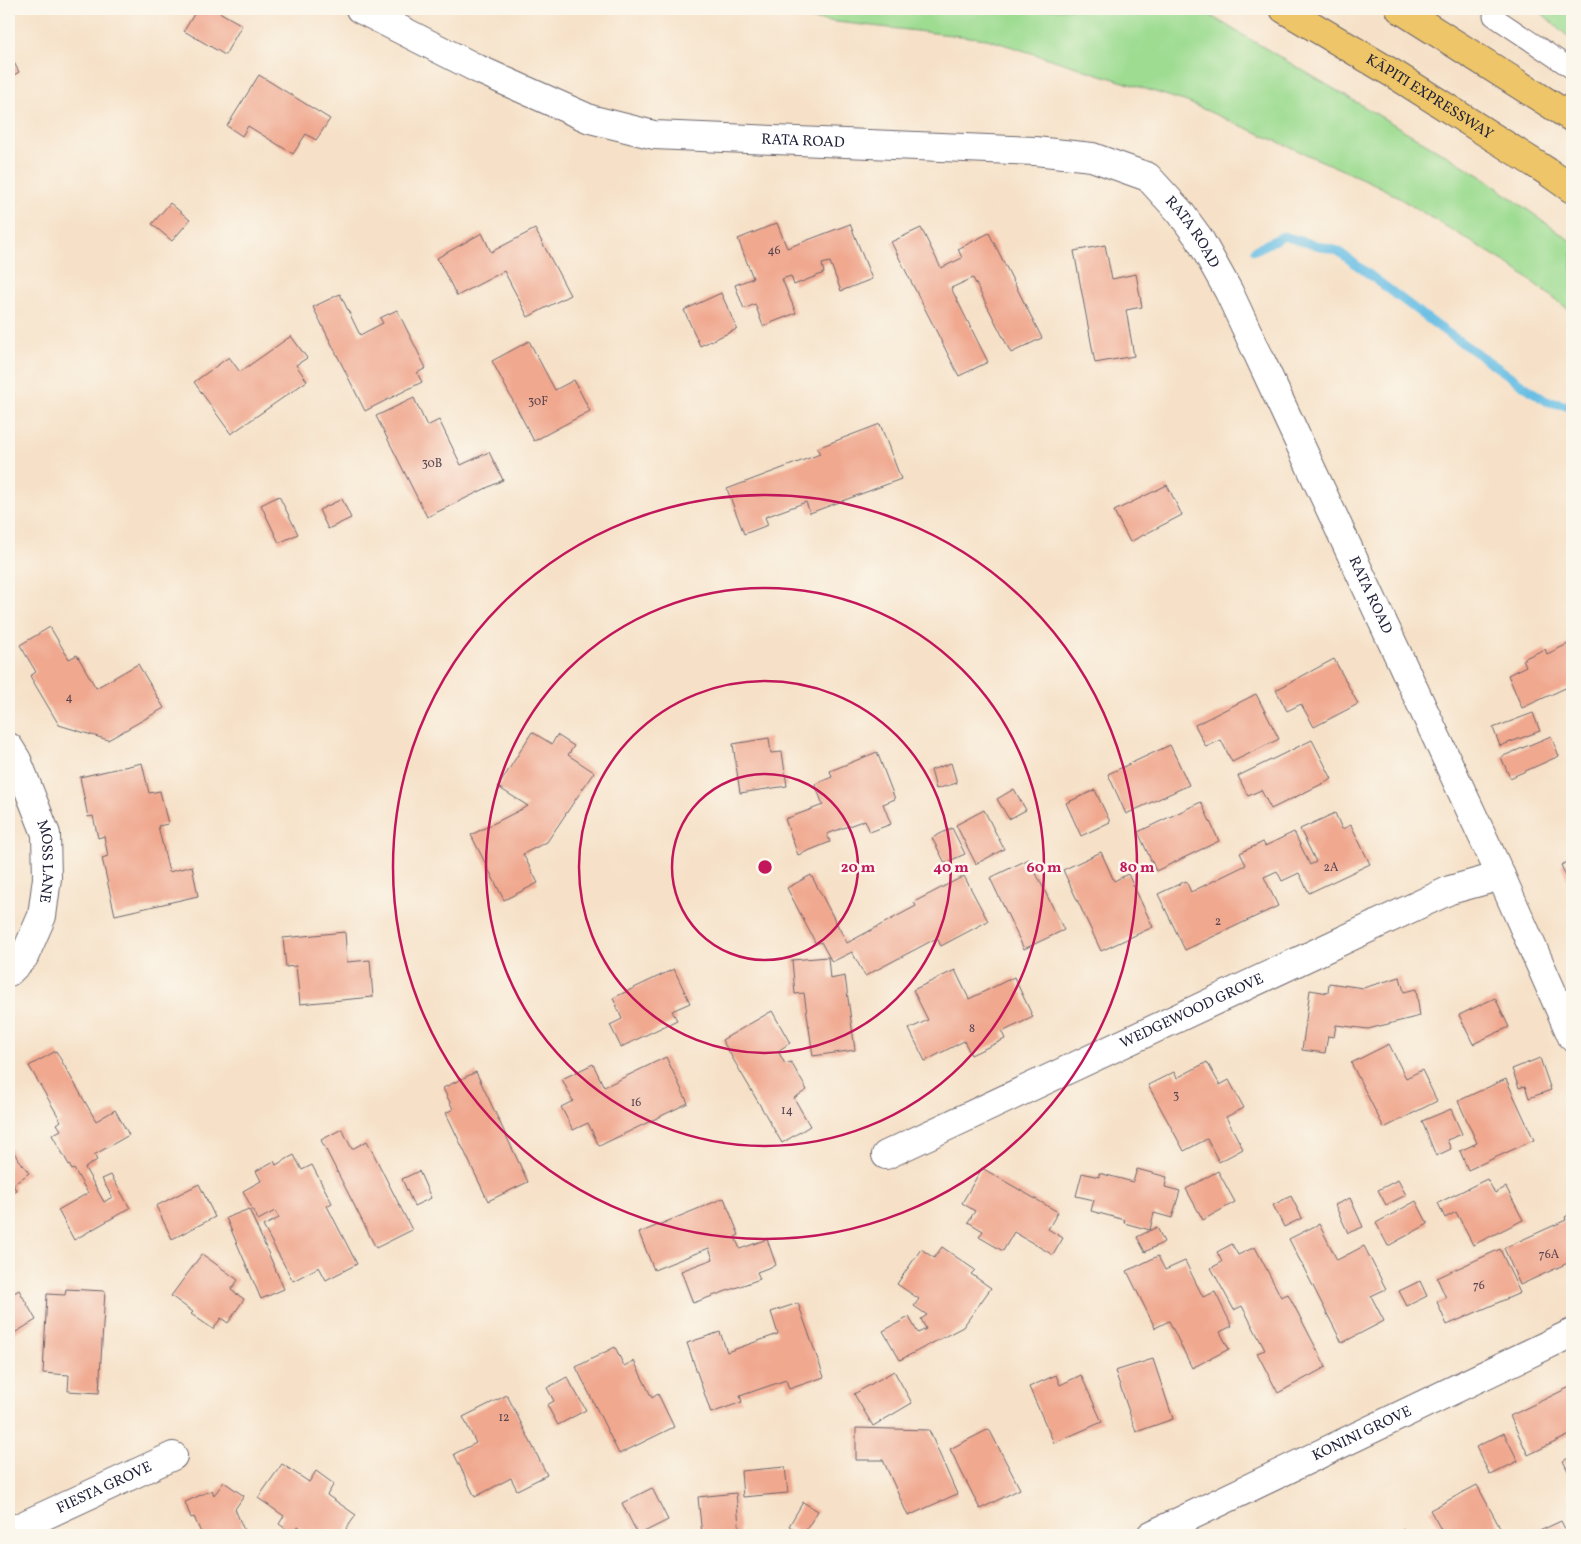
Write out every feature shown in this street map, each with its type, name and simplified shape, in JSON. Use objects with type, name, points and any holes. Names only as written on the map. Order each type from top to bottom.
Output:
[{"type":"highway","name":"KĀPITI EXPRESSWAY","points":[[1284,9],[1397,76],[1572,189]]},
{"type":"highway","points":[[1400,9],[1572,118]]},
{"type":"street","name":"RATA ROAD","points":[[360,9],[478,69],[590,119],[654,135],[1035,151],[1092,157],[1148,177],[1180,212],[1199,238],[1229,292],[1501,876],[1572,1037]]},
{"type":"street","name":"MOSS LANE","points":[[9,747],[17,760],[46,834],[47,878],[42,916],[24,957],[9,972]]},
{"type":"street","name":"WEDGEWOOD GROVE","points":[[886,1155],[1450,890],[1501,876]]},
{"type":"street","name":"KONINI GROVE","points":[[1151,1535],[1572,1333]]},
{"type":"street","name":"FIESTA GROVE","points":[[9,1532],[173,1456]]},
{"type":"lane","points":[[1493,16],[1572,69]]},
{"type":"green space","points":[[782,9],[1199,9],[1481,176],[1572,242],[1572,312],[1510,265],[1379,186],[1187,102],[987,39],[810,19]]},
{"type":"green space","points":[[1537,9],[1572,9],[1572,40]]},
{"type":"building","points":[[197,9],[214,9],[242,25],[225,55],[184,31]]},
{"type":"building","points":[[9,53],[19,72],[9,78]]},
{"type":"building","points":[[259,75],[330,119],[316,140],[306,134],[293,154],[248,126],[242,136],[227,126]]},
{"type":"building","points":[[170,203],[190,220],[172,241],[152,224]]},
{"type":"building","points":[[777,223],[787,248],[850,224],[872,279],[841,291],[830,262],[822,264],[824,273],[794,285],[791,276],[782,279],[796,313],[763,326],[755,304],[744,309],[735,285],[753,278],[738,239]]},
{"type":"building","points":[[921,228],[941,268],[962,258],[958,249],[989,233],[1042,338],[1011,353],[973,278],[951,288],[988,362],[959,376],[891,242]]},
{"type":"building","points":[[535,229],[570,295],[528,317],[504,271],[457,296],[437,258],[482,233],[491,252]]},
{"type":"building","points":[[1105,245],[1112,279],[1136,274],[1142,307],[1126,310],[1134,356],[1095,363],[1074,251]]},
{"type":"building","points":[[721,293],[737,329],[700,346],[684,310]]},
{"type":"building","points":[[340,294],[360,335],[383,323],[380,318],[397,310],[426,368],[417,373],[422,382],[365,411],[313,307]]},
{"type":"building","points":[[291,336],[307,358],[296,365],[307,381],[231,434],[194,382],[229,357],[240,372]]},
{"type":"building","points":[[529,341],[555,390],[574,380],[590,411],[534,441],[492,361]]},
{"type":"building","points":[[414,398],[427,426],[439,420],[461,465],[489,452],[503,480],[427,517],[376,416]]},
{"type":"building","points":[[880,424],[901,479],[810,513],[806,502],[765,517],[768,525],[744,534],[727,489],[820,454],[817,448]]},
{"type":"building","points":[[1167,485],[1182,515],[1130,542],[1114,511]]},
{"type":"building","points":[[279,496],[298,534],[279,543],[261,505]]},
{"type":"building","points":[[342,499],[351,518],[328,529],[319,510]]},
{"type":"building","points":[[50,627],[69,659],[77,655],[96,688],[138,664],[164,708],[108,740],[59,725],[30,676],[36,672],[20,645]]},
{"type":"building","points":[[1568,644],[1572,653],[1572,685],[1522,708],[1508,675],[1526,666],[1523,659],[1545,649],[1547,654]]},
{"type":"building","points":[[1334,659],[1358,704],[1314,727],[1301,704],[1287,711],[1276,690]]},
{"type":"building","points":[[1256,694],[1279,739],[1232,762],[1221,740],[1206,747],[1195,725]]},
{"type":"building","points":[[1533,713],[1540,731],[1500,746],[1493,728]]},
{"type":"building","points":[[532,732],[552,744],[557,735],[574,746],[568,755],[594,772],[547,842],[523,854],[538,883],[504,900],[471,835],[528,806],[498,787]]},
{"type":"building","points":[[1551,736],[1559,756],[1510,778],[1501,757]]},
{"type":"building","points":[[769,738],[771,753],[782,752],[787,786],[740,793],[733,744]]},
{"type":"building","points":[[1312,740],[1332,779],[1271,809],[1261,790],[1248,796],[1238,776]]},
{"type":"building","points":[[1170,745],[1189,785],[1126,814],[1108,774]]},
{"type":"building","points":[[877,752],[895,799],[883,804],[891,824],[870,832],[865,820],[827,834],[830,842],[798,855],[785,819],[823,805],[815,784],[832,777],[830,771]]},
{"type":"building","points":[[142,763],[149,793],[160,791],[168,824],[158,826],[169,872],[192,866],[198,896],[115,915],[102,858],[108,856],[104,836],[98,838],[93,816],[88,817],[80,777]]},
{"type":"building","points":[[951,763],[957,783],[936,789],[931,770]]},
{"type":"building","points":[[1014,789],[1026,810],[1009,819],[997,799]]},
{"type":"building","points":[[1095,790],[1110,822],[1081,836],[1066,803]]},
{"type":"building","points":[[1201,802],[1219,841],[1156,871],[1138,832]]},
{"type":"building","points":[[984,810],[1004,849],[976,864],[956,825]]},
{"type":"building","points":[[1335,813],[1342,829],[1351,825],[1370,864],[1309,893],[1299,873],[1282,881],[1277,871],[1264,877],[1278,906],[1185,950],[1158,894],[1186,881],[1191,892],[1246,865],[1240,853],[1263,842],[1265,846],[1294,832],[1310,865],[1316,862],[1300,829]]},
{"type":"building","points":[[952,828],[965,854],[945,863],[932,838]]},
{"type":"building","points":[[1101,852],[1114,881],[1128,874],[1153,927],[1101,951],[1063,870]]},
{"type":"building","points":[[1029,859],[1064,930],[1024,949],[990,878]]},
{"type":"building","points":[[1572,860],[1572,880],[1568,881],[1561,865]]},
{"type":"building","points":[[811,875],[847,943],[916,906],[914,902],[964,876],[988,921],[941,946],[937,938],[865,976],[852,952],[832,962],[821,942],[816,944],[787,888]]},
{"type":"building","points":[[345,932],[347,962],[370,960],[373,997],[300,1004],[296,966],[286,967],[283,938]]},
{"type":"building","points":[[828,957],[830,979],[845,976],[855,1050],[813,1056],[804,993],[795,994],[792,960]]},
{"type":"building","points":[[674,969],[690,1003],[672,1011],[677,1020],[621,1047],[610,1025],[622,1019],[613,998]]},
{"type":"building","points":[[955,970],[969,999],[1014,977],[1033,1017],[1002,1032],[1005,1039],[971,1055],[964,1041],[925,1061],[909,1029],[928,1020],[913,990]]},
{"type":"building","points":[[1400,977],[1404,992],[1416,989],[1420,1016],[1368,1029],[1336,1025],[1334,1037],[1328,1036],[1325,1053],[1302,1050],[1310,990],[1328,993],[1329,983],[1363,988]]},
{"type":"building","points":[[1495,998],[1509,1027],[1473,1044],[1459,1015]]},
{"type":"building","points":[[772,1011],[790,1043],[778,1051],[785,1064],[791,1062],[807,1090],[794,1098],[810,1126],[782,1143],[722,1040]]},
{"type":"building","points":[[1389,1044],[1406,1078],[1422,1070],[1437,1101],[1384,1128],[1351,1063]]},
{"type":"building","points":[[56,1051],[96,1121],[115,1110],[129,1135],[94,1155],[97,1160],[85,1168],[104,1202],[112,1197],[102,1179],[111,1175],[130,1208],[74,1240],[58,1210],[88,1193],[52,1135],[61,1130],[57,1124],[61,1121],[29,1066]]},
{"type":"building","points":[[666,1057],[688,1103],[599,1146],[588,1123],[573,1130],[561,1107],[573,1101],[562,1079],[593,1064],[604,1087]]},
{"type":"building","points":[[1540,1058],[1551,1090],[1529,1098],[1525,1086],[1519,1088],[1512,1069]]},
{"type":"building","points":[[1207,1062],[1220,1085],[1229,1080],[1244,1108],[1226,1117],[1243,1149],[1219,1162],[1207,1139],[1184,1151],[1148,1085],[1174,1072],[1177,1078]]},
{"type":"building","points":[[476,1072],[528,1182],[488,1201],[446,1113],[453,1109],[443,1088]]},
{"type":"building","points":[[1506,1079],[1534,1140],[1468,1170],[1460,1151],[1477,1143],[1458,1101]]},
{"type":"building","points":[[1451,1109],[1462,1134],[1447,1140],[1451,1149],[1436,1156],[1422,1121]]},
{"type":"building","points":[[342,1129],[352,1149],[367,1141],[412,1230],[376,1248],[321,1140]]},
{"type":"building","points":[[9,1146],[29,1173],[13,1185],[16,1190],[9,1195]]},
{"type":"building","points":[[294,1155],[302,1170],[312,1165],[332,1203],[327,1206],[357,1264],[326,1280],[319,1267],[293,1281],[263,1226],[279,1218],[275,1211],[258,1220],[243,1191],[261,1181],[256,1171],[274,1161],[276,1165]]},
{"type":"building","points":[[982,1168],[1058,1212],[1048,1229],[1063,1238],[1053,1255],[1014,1232],[1003,1251],[979,1237],[983,1231],[968,1222],[975,1211],[962,1203]]},
{"type":"building","points":[[1137,1169],[1167,1177],[1165,1187],[1180,1191],[1172,1218],[1154,1213],[1150,1230],[1124,1223],[1125,1220],[1091,1211],[1094,1200],[1076,1196],[1082,1173],[1099,1177],[1099,1173],[1133,1182]]},
{"type":"building","points":[[419,1171],[431,1198],[414,1206],[402,1179]]},
{"type":"building","points":[[1218,1171],[1235,1202],[1203,1220],[1186,1189]]},
{"type":"building","points":[[1487,1179],[1495,1193],[1506,1187],[1523,1220],[1473,1245],[1456,1212],[1445,1218],[1438,1203]]},
{"type":"building","points":[[1398,1180],[1406,1195],[1386,1205],[1378,1190]]},
{"type":"building","points":[[199,1184],[215,1217],[172,1239],[156,1206]]},
{"type":"building","points":[[1291,1196],[1302,1218],[1284,1227],[1273,1205]]},
{"type":"building","points":[[724,1198],[739,1235],[735,1237],[740,1249],[767,1239],[776,1265],[757,1272],[760,1279],[693,1303],[681,1271],[713,1259],[709,1248],[654,1270],[639,1233]]},
{"type":"building","points":[[1350,1198],[1363,1227],[1348,1233],[1335,1205]]},
{"type":"building","points":[[1416,1201],[1428,1224],[1388,1246],[1376,1223]]},
{"type":"building","points":[[249,1209],[284,1289],[261,1299],[226,1218]]},
{"type":"building","points":[[1572,1213],[1572,1261],[1520,1285],[1504,1248],[1566,1220],[1565,1217]]},
{"type":"building","points":[[1319,1224],[1337,1260],[1364,1246],[1386,1289],[1371,1296],[1384,1321],[1342,1343],[1289,1239]]},
{"type":"building","points":[[1157,1227],[1164,1242],[1145,1252],[1137,1237]]},
{"type":"building","points":[[1232,1244],[1238,1255],[1255,1247],[1281,1297],[1288,1294],[1326,1367],[1278,1393],[1257,1353],[1265,1350],[1242,1306],[1234,1310],[1211,1268],[1222,1262],[1217,1252]]},
{"type":"building","points":[[942,1247],[975,1270],[971,1274],[991,1288],[963,1327],[900,1360],[883,1331],[909,1317],[918,1333],[926,1329],[921,1319],[927,1315],[914,1306],[919,1299],[897,1284],[921,1249],[934,1258]]},
{"type":"building","points":[[1500,1249],[1520,1293],[1447,1325],[1437,1302],[1446,1298],[1437,1278]]},
{"type":"building","points":[[202,1254],[238,1280],[231,1290],[244,1299],[228,1323],[221,1318],[213,1329],[191,1314],[193,1312],[171,1296]]},
{"type":"building","points":[[1158,1256],[1165,1270],[1185,1261],[1203,1297],[1215,1292],[1232,1326],[1220,1332],[1229,1349],[1192,1368],[1169,1321],[1155,1328],[1127,1271]]},
{"type":"building","points":[[1420,1281],[1427,1296],[1407,1306],[1399,1291]]},
{"type":"building","points":[[66,1289],[105,1291],[99,1393],[68,1391],[69,1375],[43,1373],[47,1294],[65,1295]]},
{"type":"building","points":[[19,1290],[36,1320],[11,1335],[9,1331],[9,1296]]},
{"type":"building","points":[[798,1303],[824,1377],[789,1389],[786,1380],[740,1396],[742,1402],[711,1413],[687,1343],[720,1332],[727,1352],[778,1334],[771,1312]]},
{"type":"building","points":[[615,1347],[624,1366],[634,1361],[652,1398],[658,1394],[674,1427],[619,1454],[576,1367]]},
{"type":"building","points":[[1153,1359],[1173,1419],[1136,1432],[1115,1371]]},
{"type":"building","points":[[894,1371],[912,1403],[873,1426],[854,1394]]},
{"type":"building","points":[[1056,1375],[1060,1385],[1081,1375],[1102,1422],[1054,1443],[1029,1387]]},
{"type":"building","points":[[567,1377],[586,1410],[558,1425],[547,1405],[554,1401],[547,1388]]},
{"type":"building","points":[[1572,1386],[1572,1434],[1528,1455],[1510,1416]]},
{"type":"building","points":[[507,1395],[547,1475],[517,1490],[511,1478],[475,1497],[454,1454],[476,1443],[463,1417]]},
{"type":"building","points":[[856,1428],[929,1430],[957,1494],[908,1516],[883,1460],[856,1460]]},
{"type":"building","points":[[989,1429],[1020,1489],[980,1509],[950,1449]]},
{"type":"building","points":[[1504,1433],[1518,1461],[1490,1475],[1476,1447]]},
{"type":"building","points":[[1572,1456],[1572,1479],[1563,1461]]},
{"type":"building","points":[[282,1464],[309,1482],[316,1471],[334,1484],[327,1495],[356,1515],[342,1535],[312,1535],[298,1526],[293,1534],[279,1524],[284,1516],[258,1498]]},
{"type":"building","points":[[785,1467],[788,1493],[743,1497],[741,1471]]},
{"type":"building","points":[[224,1482],[244,1496],[235,1509],[246,1535],[202,1535],[194,1517],[191,1518],[185,1502],[212,1490],[214,1495]]},
{"type":"building","points":[[1477,1485],[1504,1535],[1444,1535],[1430,1510]]},
{"type":"building","points":[[652,1488],[668,1520],[638,1535],[622,1503]]},
{"type":"building","points":[[736,1493],[740,1535],[702,1535],[698,1497]]},
{"type":"building","points":[[803,1502],[818,1511],[803,1535],[789,1526]]},
{"type":"building","points":[[1561,1521],[1568,1535],[1531,1535]]},
{"type":"building","points":[[1404,1529],[1407,1535],[1392,1535]]},
{"type":"waterway","points":[[1255,250],[1283,236],[1338,251],[1439,327],[1546,401],[1572,407]]}]
